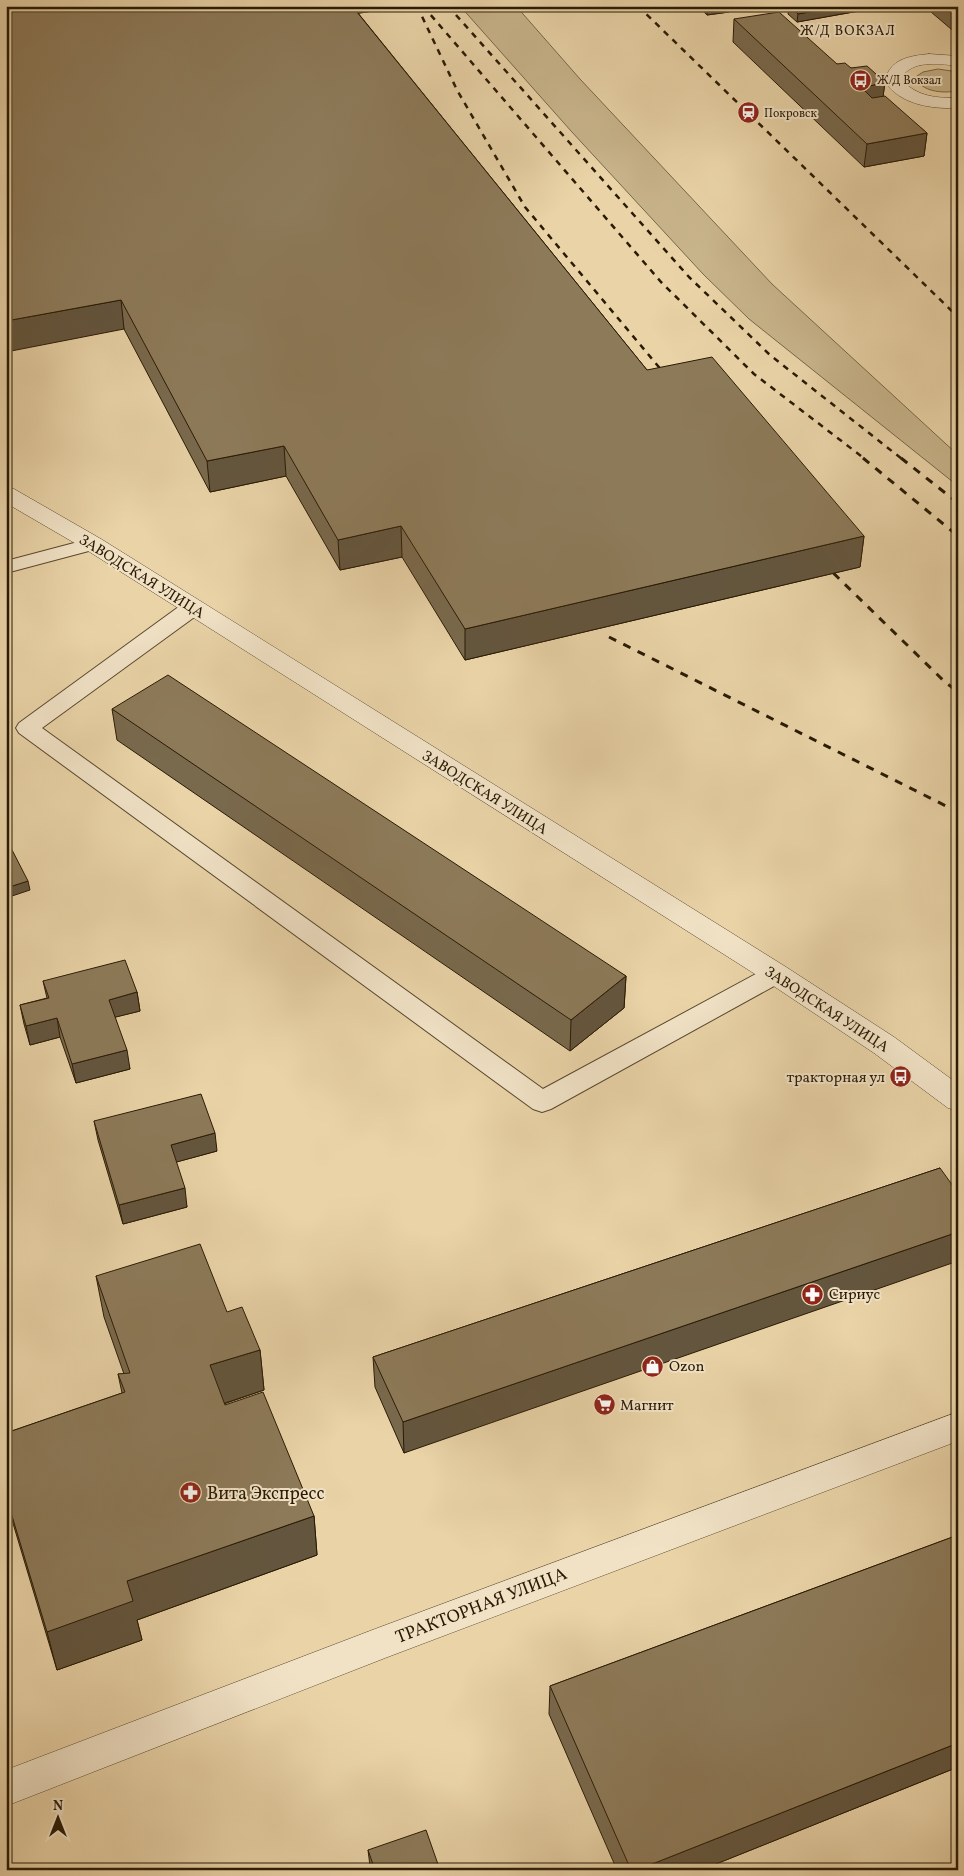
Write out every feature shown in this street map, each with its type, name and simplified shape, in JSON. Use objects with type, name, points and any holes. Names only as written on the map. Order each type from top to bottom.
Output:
[{"type":"street","points":[[957,104],[924,100],[908,94],[899,89],[894,82],[893,75],[898,69],[919,60],[958,61]]},
{"type":"street","name":"ЗАВОДСКАЯ УЛИЦА","points":[[6,494],[93,544],[776,974],[884,1046],[958,1100]]},
{"type":"street","name":"ТРАКТОРНАЯ УЛИЦА","points":[[6,1788],[375,1645],[958,1426]]},
{"type":"lane","points":[[6,567],[93,544]]},
{"type":"lane","points":[[192,608],[27,728],[542,1102],[776,974]]},
{"type":"shaded area","points":[[460,6],[516,6],[580,79],[772,284],[958,455],[958,486],[749,319],[703,274],[571,131]]},
{"type":"shaded area","points":[[938,69],[958,72],[958,91],[941,92],[930,90],[916,80],[917,76],[923,72]]},
{"type":"building","points":[[6,6],[352,6],[647,370],[712,357],[864,536],[465,629],[401,526],[338,540],[284,446],[207,461],[121,300],[6,321]]},
{"type":"building","points":[[790,6],[842,6],[798,14]]},
{"type":"building","points":[[779,12],[837,64],[845,63],[851,68],[867,66],[885,82],[862,88],[872,98],[885,96],[927,133],[867,144],[734,19]]},
{"type":"building","points":[[168,675],[626,976],[571,1020],[112,709]]},
{"type":"building","points":[[10,846],[28,881],[6,888],[6,847]]},
{"type":"building","points":[[125,960],[137,992],[109,1000],[127,1050],[72,1064],[57,1018],[26,1026],[20,1005],[49,998],[43,981]]},
{"type":"building","points":[[201,1094],[215,1133],[171,1145],[185,1188],[119,1205],[94,1121]]},
{"type":"building","points":[[940,1168],[958,1193],[958,1232],[403,1422],[373,1357]]},
{"type":"building","points":[[200,1244],[227,1312],[242,1307],[260,1350],[210,1365],[225,1405],[263,1392],[314,1516],[127,1581],[133,1601],[47,1632],[6,1496],[6,1433],[125,1392],[118,1374],[130,1373],[96,1276]]},
{"type":"building","points":[[958,1535],[958,1743],[637,1870],[631,1870],[550,1686]]},
{"type":"building","points":[[426,1830],[440,1870],[375,1870],[368,1850]]},
{"type":"railway","points":[[417,6],[457,90],[525,207],[668,378]]},
{"type":"railway","points":[[423,6],[661,282],[754,374],[865,459]]},
{"type":"railway","points":[[448,6],[689,277],[770,355],[902,459]]},
{"type":"railway","points":[[638,6],[958,317]]},
{"type":"railway","points":[[863,458],[958,536]]},
{"type":"railway","points":[[901,458],[958,503]]},
{"type":"railway","points":[[822,562],[945,682],[958,692]]},
{"type":"railway","points":[[609,637],[958,812]]},
{"type":"place","name":"Ж/Д Вокзал","points":[[861,80]]},
{"type":"place","name":"Покровск","points":[[748,113]]},
{"type":"place","name":"тракторная ул","points":[[901,1077]]},
{"type":"place","name":"Сириус","points":[[813,1294]]},
{"type":"place","name":"Ozon","points":[[653,1366]]},
{"type":"place","name":"Магнит","points":[[604,1405]]},
{"type":"place","name":"Вита Экспресс","points":[[191,1493]]},
{"type":"district","name":"Ж/Д ВОКЗАЛ","points":[[848,30]]}]
